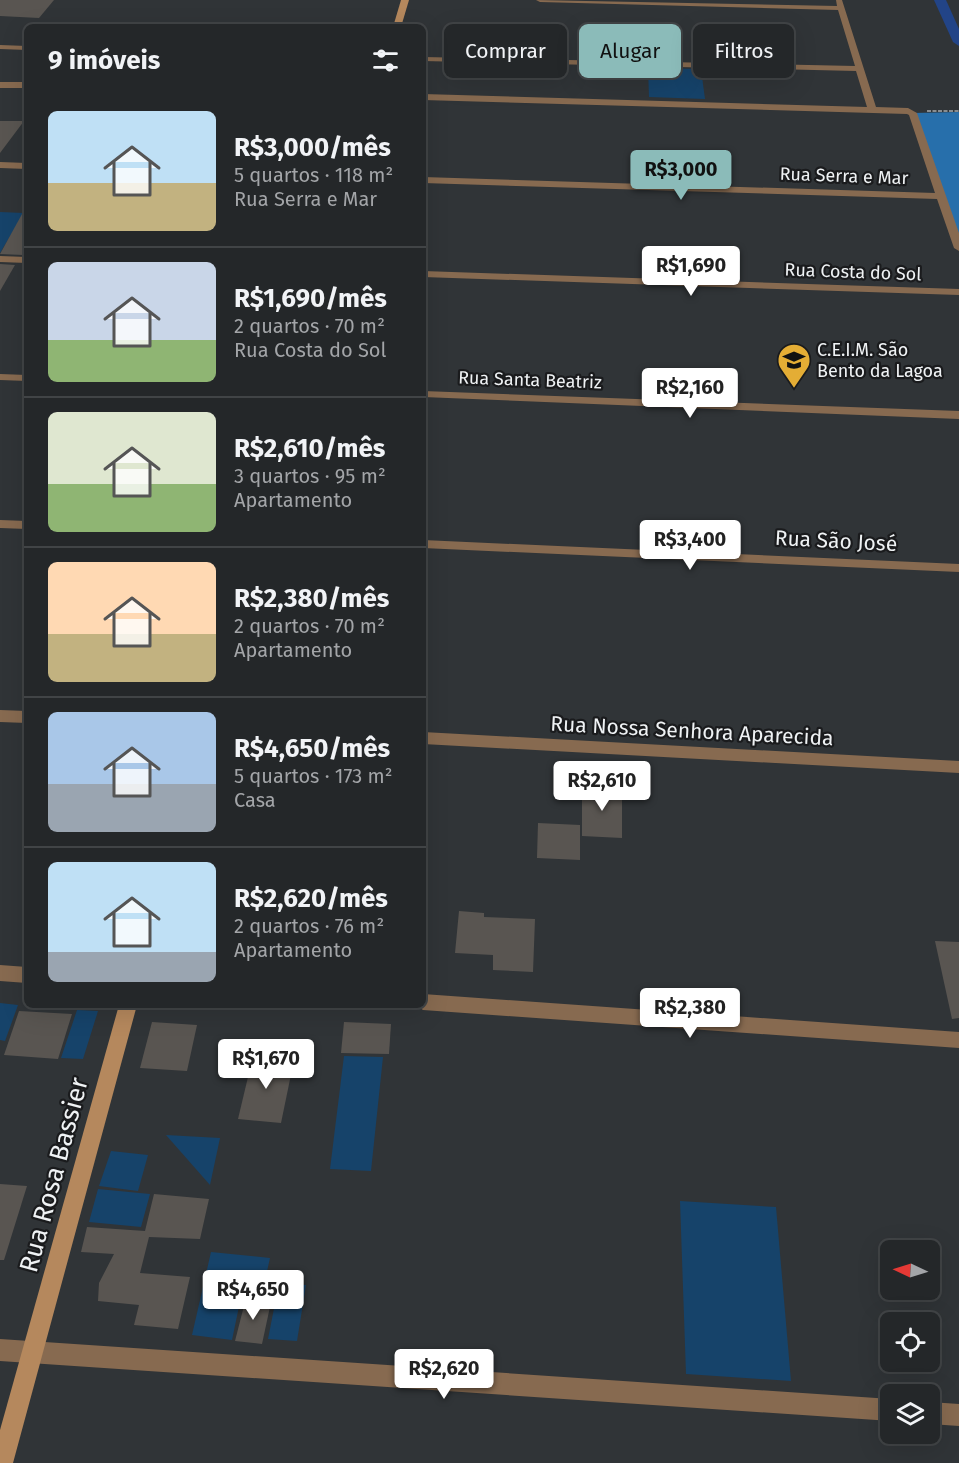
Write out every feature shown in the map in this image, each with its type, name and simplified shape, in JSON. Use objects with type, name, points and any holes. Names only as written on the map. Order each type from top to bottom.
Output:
[{"type":"street","points":[[398,24],[405,0]]},
{"type":"street","points":[[540,0],[840,4],[872,110]]},
{"type":"street","points":[[0,47],[24,48]]},
{"type":"street","points":[[426,59],[859,69]]},
{"type":"street","points":[[0,85],[24,86]]},
{"type":"street","points":[[426,97],[908,111],[913,113],[939,196],[959,249]]},
{"type":"street","points":[[0,165],[24,165]]},
{"type":"street","name":"Rua Serra e Mar","points":[[426,180],[939,196]]},
{"type":"street","points":[[0,259],[24,260]]},
{"type":"street","name":"Rua Costa do Sol","points":[[426,274],[959,292]]},
{"type":"street","points":[[0,377],[24,378]]},
{"type":"street","name":"Rua Santa Beatriz","points":[[426,394],[959,415]]},
{"type":"street","points":[[0,524],[24,525]]},
{"type":"street","name":"Rua São José","points":[[426,544],[959,568]]},
{"type":"street","points":[[0,716],[24,717]]},
{"type":"street","name":"Rua Nossa Senhora Aparecida","points":[[426,738],[959,767]]},
{"type":"street","points":[[0,973],[24,975]]},
{"type":"street","points":[[426,1002],[959,1040]]},
{"type":"street","name":"Rua Rosa Bassier","points":[[2,1463],[127,1008]]},
{"type":"street","points":[[0,1350],[880,1409]]},
{"type":"street","points":[[940,1414],[959,1415]]},
{"type":"path","points":[[947,111],[959,111]]},
{"type":"shaded area","points":[[681,69],[693,69],[693,78],[702,78],[705,99],[649,97],[648,78],[681,78]]},
{"type":"shaded area","points":[[959,112],[959,243],[913,113]]},
{"type":"shaded area","points":[[0,212],[24,213],[0,253]]},
{"type":"shaded area","points":[[0,1003],[18,1005],[5,1041],[0,1040]]},
{"type":"shaded area","points":[[77,1010],[98,1011],[83,1059],[61,1058]]},
{"type":"shaded area","points":[[344,1056],[383,1057],[371,1171],[330,1169]]},
{"type":"shaded area","points":[[166,1135],[220,1138],[210,1185]]},
{"type":"shaded area","points":[[111,1151],[148,1155],[138,1191],[99,1186]]},
{"type":"shaded area","points":[[98,1189],[150,1194],[141,1227],[89,1222]]},
{"type":"shaded area","points":[[680,1201],[776,1207],[791,1381],[686,1374]]},
{"type":"shaded area","points":[[211,1252],[270,1258],[262,1294],[242,1292],[232,1340],[192,1335]]},
{"type":"shaded area","points":[[279,1283],[306,1285],[297,1341],[268,1339]]},
{"type":"building","points":[[0,0],[54,0],[39,18],[0,16]]},
{"type":"building","points":[[0,121],[24,121],[0,153]]},
{"type":"building","points":[[24,210],[23,255],[0,254]]},
{"type":"building","points":[[0,264],[15,265],[0,291]]},
{"type":"building","points":[[582,785],[622,787],[622,838],[582,836]]},
{"type":"building","points":[[538,823],[580,825],[580,860],[537,858]]},
{"type":"building","points":[[459,911],[484,913],[484,917],[535,919],[533,972],[493,970],[493,955],[455,953]]},
{"type":"building","points":[[935,941],[959,942],[959,1018],[952,1019]]},
{"type":"building","points":[[19,1011],[72,1014],[58,1059],[4,1055]]},
{"type":"building","points":[[152,1022],[197,1025],[187,1071],[140,1068]]},
{"type":"building","points":[[344,1022],[391,1024],[389,1054],[341,1053]]},
{"type":"building","points":[[253,1056],[294,1060],[281,1123],[238,1119]]},
{"type":"building","points":[[0,1184],[27,1186],[4,1260],[0,1260]]},
{"type":"building","points":[[154,1194],[209,1199],[200,1239],[149,1237],[140,1273],[190,1277],[178,1329],[134,1325],[139,1305],[98,1301],[99,1283],[114,1254],[81,1252],[87,1227],[145,1231]]},
{"type":"building","points":[[246,1298],[271,1302],[262,1344],[235,1341]]},
{"type":"waterway","points":[[940,0],[959,42]]},
{"type":"place","name":"C.E.I.M. São Bento da Lagoa","points":[[794,389]]}]
